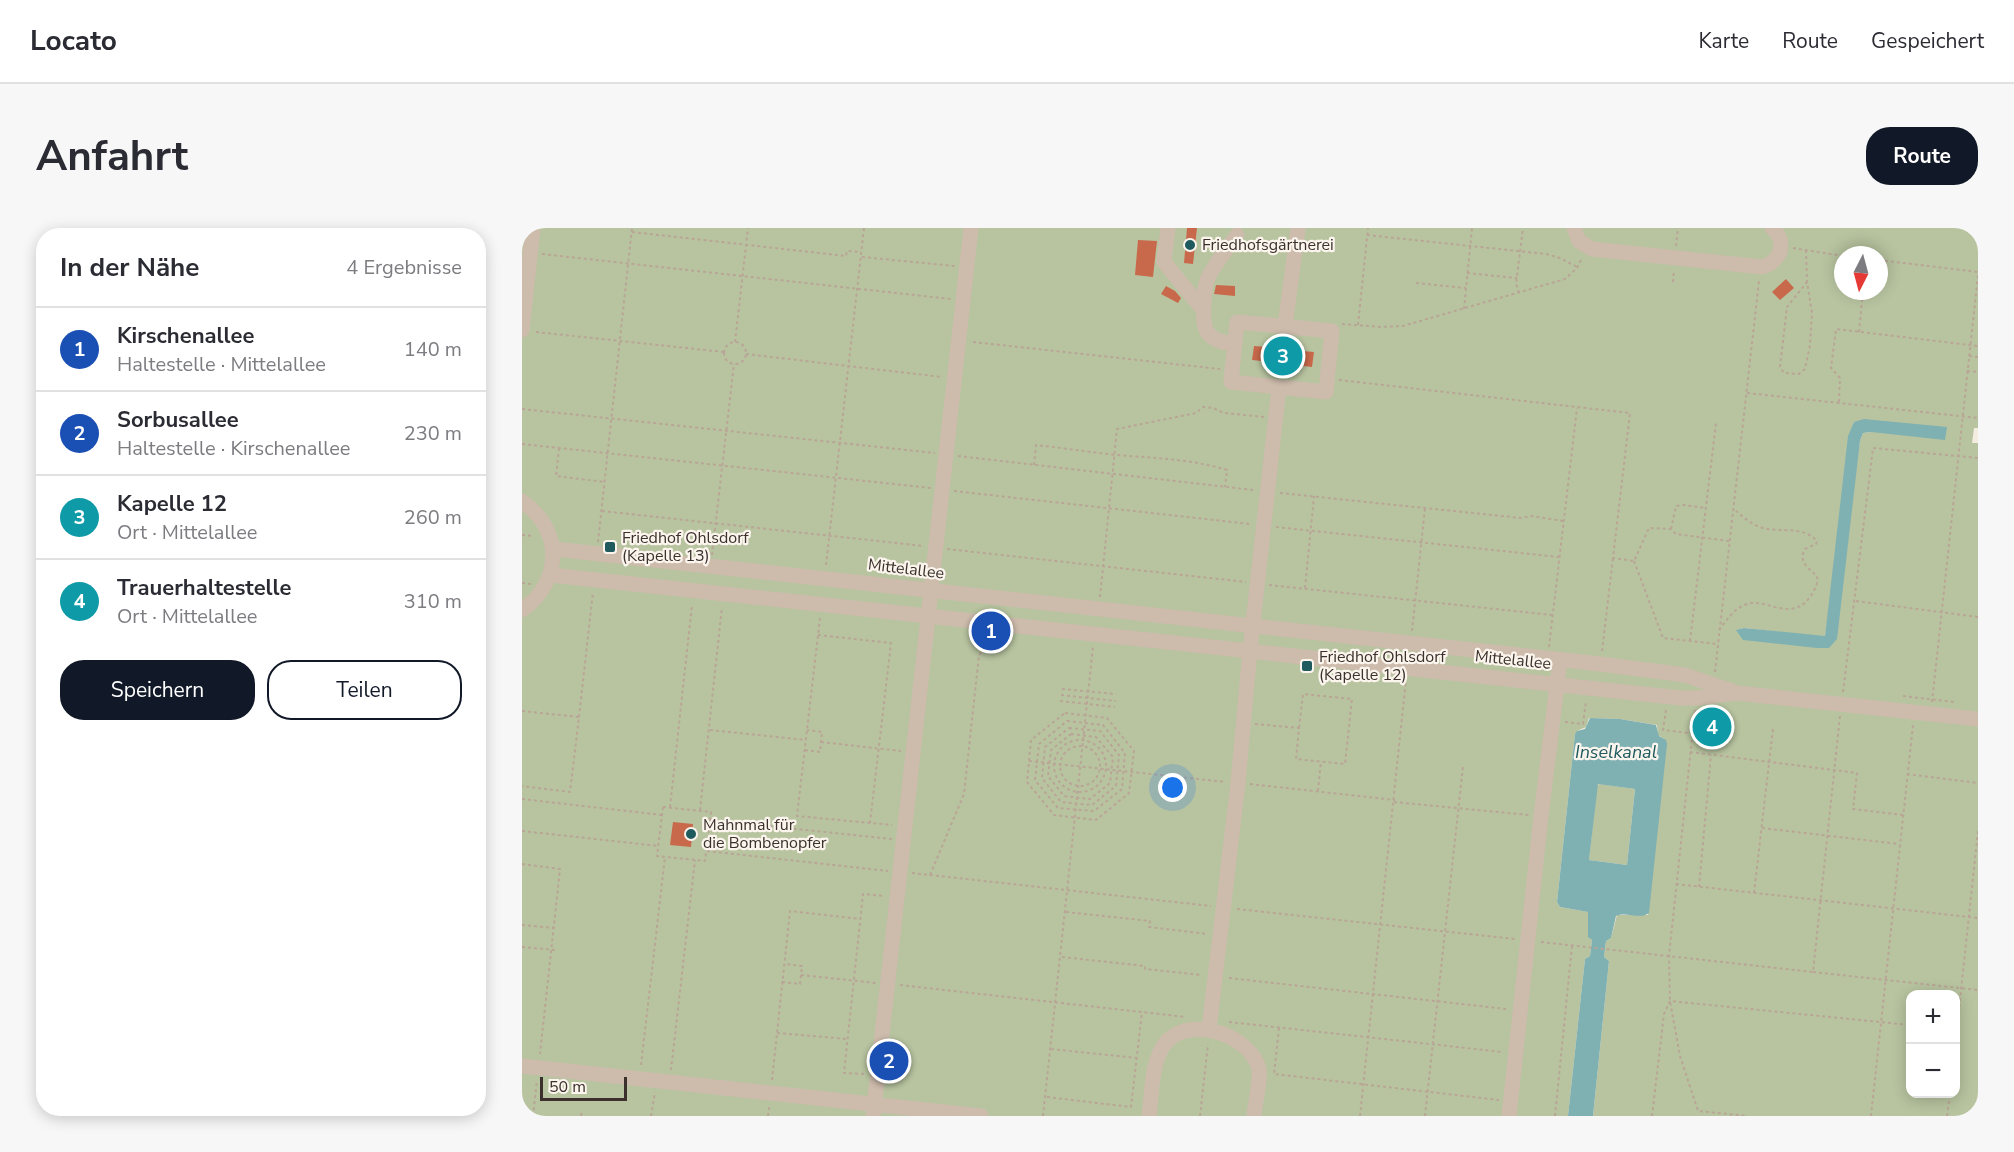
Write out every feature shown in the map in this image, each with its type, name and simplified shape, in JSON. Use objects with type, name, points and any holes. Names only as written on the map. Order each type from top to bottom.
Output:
[{"type":"street","points":[[527,331],[533,228]]},
{"type":"street","points":[[873,1110],[888,984],[891,874],[913,752],[971,228]]},
{"type":"street","points":[[1168,228],[1164,262],[1200,306],[1204,307]]},
{"type":"street","points":[[1286,326],[1298,228]]},
{"type":"street","points":[[1574,228],[1579,241],[1588,248],[1755,267],[1772,263],[1777,258],[1781,246],[1779,235],[1772,228]]},
{"type":"street","points":[[1235,344],[1222,342],[1208,334],[1204,327],[1204,307],[1206,280],[1237,235]]},
{"type":"street","points":[[1237,322],[1332,331],[1326,392],[1231,382],[1237,322]]},
{"type":"street","points":[[1209,1029],[1280,387]]},
{"type":"street","points":[[522,501],[542,522],[554,549],[551,575],[540,593],[522,610]]},
{"type":"street","name":"Mittelallee","points":[[554,549],[1600,664],[1685,675],[1737,693]]},
{"type":"street","name":"Mittelallee","points":[[551,575],[1680,698],[1737,693],[1914,712],[1932,707],[1978,719]]},
{"type":"street","name":"Mittelallee","points":[[1554,659],[1557,683]]},
{"type":"street","points":[[1510,1109],[1557,683]]},
{"type":"street","points":[[1149,1116],[1155,1068],[1160,1051],[1171,1036],[1190,1030],[1209,1029],[1228,1034],[1254,1057],[1259,1069],[1254,1116]]},
{"type":"street","points":[[522,1066],[770,1093],[873,1110],[981,1116]]},
{"type":"path","points":[[735,342],[748,228]]},
{"type":"path","points":[[824,578],[864,228]]},
{"type":"path","points":[[1358,325],[1368,228]]},
{"type":"path","points":[[1464,309],[1472,228]]},
{"type":"path","points":[[1519,293],[1517,278],[1523,228]]},
{"type":"path","points":[[597,553],[632,230],[846,256],[847,251],[861,252]]},
{"type":"path","points":[[1367,235],[1545,254],[1578,267]]},
{"type":"path","points":[[1781,246],[1834,255]]},
{"type":"path","points":[[1332,331],[1343,323],[1381,327],[1403,326],[1565,279],[1578,267],[1588,248]]},
{"type":"path","points":[[1806,250],[1807,282],[1812,313],[1810,345],[1805,369],[1799,374],[1784,373],[1780,367],[1787,307],[1807,282]]},
{"type":"path","points":[[531,253],[963,300]]},
{"type":"path","points":[[861,257],[966,267]]},
{"type":"path","points":[[1888,261],[1978,274],[1932,707]]},
{"type":"path","points":[[1715,672],[1759,276],[1755,267]]},
{"type":"path","points":[[1467,273],[1517,278]]},
{"type":"path","points":[[1416,283],[1466,288]]},
{"type":"path","points":[[1859,332],[1862,300]]},
{"type":"path","points":[[1839,403],[1840,378],[1831,368],[1836,329],[1978,346]]},
{"type":"path","points":[[527,331],[724,352]]},
{"type":"path","points":[[958,341],[1232,370]]},
{"type":"path","points":[[735,342],[744,347],[746,354],[743,360],[734,364],[727,361],[724,352],[729,344],[735,342]]},
{"type":"path","points":[[746,354],[954,378]]},
{"type":"path","points":[[1969,356],[1978,357]]},
{"type":"path","points":[[711,566],[734,364]]},
{"type":"path","points":[[1967,371],[1978,372]]},
{"type":"path","points":[[1328,378],[1630,413],[1600,664]]},
{"type":"path","points":[[1747,393],[1978,418]]},
{"type":"path","points":[[1098,609],[1117,429],[1196,413],[1203,407],[1224,413],[1276,418]]},
{"type":"path","points":[[1554,659],[1552,615],[1577,407]]},
{"type":"path","points":[[522,408],[726,431],[840,441],[1225,487],[1563,521]]},
{"type":"path","points":[[1690,641],[1716,423]]},
{"type":"path","points":[[522,444],[1558,557]]},
{"type":"path","points":[[1034,465],[1036,445],[1114,455],[1172,459],[1207,464],[1227,470],[1225,487]]},
{"type":"path","points":[[560,448],[556,476],[605,482]]},
{"type":"path","points":[[1813,972],[1841,704],[1856,601],[1873,448],[1978,458]]},
{"type":"path","points":[[1305,588],[1314,496]]},
{"type":"path","points":[[1671,529],[1676,506],[1706,508]]},
{"type":"path","points":[[1411,643],[1425,508]]},
{"type":"path","points":[[1719,630],[1735,611],[1747,604],[1756,603],[1779,609],[1803,605],[1811,596],[1818,581],[1817,576],[1804,566],[1802,559],[1805,549],[1816,544],[1817,541],[1811,535],[1799,531],[1758,527],[1734,510]]},
{"type":"path","points":[[602,511],[1552,615]]},
{"type":"path","points":[[1718,644],[1663,638],[1634,561],[1649,528],[1671,529],[1676,534],[1730,541]]},
{"type":"path","points":[[1613,558],[1634,561]]},
{"type":"path","points":[[522,786],[570,792],[594,579]]},
{"type":"path","points":[[670,807],[693,590]]},
{"type":"path","points":[[700,810],[724,593]]},
{"type":"path","points":[[1856,601],[1978,617]]},
{"type":"path","points":[[821,604],[797,816],[870,823],[898,833]]},
{"type":"path","points":[[930,875],[964,794],[979,655],[1001,633],[1002,623]]},
{"type":"path","points":[[1043,1116],[1094,633]]},
{"type":"path","points":[[818,635],[891,643],[870,823]]},
{"type":"path","points":[[1360,1116],[1407,667]]},
{"type":"path","points":[[1706,670],[1723,675]]},
{"type":"path","points":[[1062,688],[1116,694]]},
{"type":"path","points":[[1303,694],[1352,699],[1345,764],[1296,759],[1299,728],[1303,694]]},
{"type":"path","points":[[1061,695],[1116,701]]},
{"type":"path","points":[[1899,696],[1932,707],[1955,702]]},
{"type":"path","points":[[1553,720],[1583,724],[1586,699]]},
{"type":"path","points":[[1060,701],[1115,707]]},
{"type":"path","points":[[1666,707],[1664,730],[1714,736],[1716,723]]},
{"type":"path","points":[[1695,708],[1669,956],[1670,1001],[1680,1056],[1700,1116]]},
{"type":"path","points":[[522,711],[579,717]]},
{"type":"path","points":[[1871,1116],[1914,712]]},
{"type":"path","points":[[1065,713],[1107,718],[1134,751],[1129,793],[1096,820],[1054,815],[1027,782],[1029,761],[1032,740],[1065,713]]},
{"type":"path","points":[[1694,714],[1715,716],[1715,720],[1707,719],[1708,728],[1715,728]]},
{"type":"path","points":[[1067,721],[1103,725],[1125,753],[1122,789],[1094,812],[1058,808],[1035,780],[1037,762],[1039,744],[1067,721]]},
{"type":"path","points":[[1243,722],[1299,728]]},
{"type":"path","points":[[1069,728],[1100,731],[1119,755],[1116,786],[1092,805],[1061,802],[1042,778],[1043,762],[1045,747],[1069,728]]},
{"type":"path","points":[[1754,893],[1773,729]]},
{"type":"path","points":[[709,730],[806,740]]},
{"type":"path","points":[[805,750],[820,752],[822,732],[807,730]]},
{"type":"path","points":[[1071,734],[1084,735],[1096,737],[1113,757],[1110,783],[1090,799],[1064,796],[1048,776],[1051,750],[1071,734]]},
{"type":"path","points":[[1073,741],[1093,743],[1106,759],[1104,779],[1088,793],[1067,790],[1054,774],[1055,764],[1056,753],[1073,741]]},
{"type":"path","points":[[821,742],[913,752]]},
{"type":"path","points":[[1074,747],[1090,748],[1100,760],[1098,776],[1086,786],[1070,784],[1060,772],[1061,764],[1062,757],[1074,747]]},
{"type":"path","points":[[1690,752],[1857,773],[1853,809],[1903,815]]},
{"type":"path","points":[[1699,887],[1711,755]]},
{"type":"path","points":[[1029,761],[1541,816]]},
{"type":"path","points":[[1318,792],[1321,761]]},
{"type":"path","points":[[1425,1116],[1463,766]]},
{"type":"path","points":[[1907,774],[1978,783]]},
{"type":"path","points":[[522,799],[662,815]]},
{"type":"path","points":[[663,807],[700,810],[711,812],[705,861],[657,856],[663,807]]},
{"type":"path","points":[[710,820],[898,833]]},
{"type":"path","points":[[1762,828],[1899,844]]},
{"type":"path","points":[[522,831],[658,846]]},
{"type":"path","points":[[1960,997],[1978,831]]},
{"type":"path","points":[[706,851],[891,874],[930,875],[1978,990]]},
{"type":"path","points":[[641,1067],[665,856]]},
{"type":"path","points":[[651,1116],[663,1081],[695,860]]},
{"type":"path","points":[[522,864],[560,868],[533,1116]]},
{"type":"path","points":[[1676,884],[1978,918]]},
{"type":"path","points":[[877,1076],[844,1073],[863,894],[889,894]]},
{"type":"path","points":[[768,1116],[790,911],[860,919]]},
{"type":"path","points":[[1066,912],[1150,921],[1149,927],[1220,935]]},
{"type":"path","points":[[522,925],[554,928]]},
{"type":"path","points":[[1555,1116],[1572,946]]},
{"type":"path","points":[[522,947],[556,950]]},
{"type":"path","points":[[1061,957],[1145,966],[1145,969],[1521,1010]]},
{"type":"path","points":[[782,982],[800,984],[802,966],[784,964]]},
{"type":"path","points":[[801,975],[1193,1018],[1209,1029]]},
{"type":"path","points":[[1670,1001],[1906,1024]]},
{"type":"path","points":[[1652,1116],[1664,1014],[1670,1001]]},
{"type":"path","points":[[1046,1097],[1131,1107],[1143,1012]]},
{"type":"path","points":[[1209,1029],[1230,1022],[1516,1054]]},
{"type":"path","points":[[1279,1027],[1274,1074],[1427,1092],[1510,1109]]},
{"type":"path","points":[[1200,1116],[1209,1029]]},
{"type":"path","points":[[777,1033],[847,1039]]},
{"type":"path","points":[[1051,1049],[1137,1058]]},
{"type":"path","points":[[1947,1116],[1949,1098]]},
{"type":"path","points":[[581,1116],[582,1111]]},
{"type":"path","points":[[1698,1111],[1748,1116]]},
{"type":"green space","points":[[522,228],[1978,228],[1978,428],[1974,428],[1972,443],[1978,443],[1978,1116],[1593,1116],[1609,961],[1604,957],[1606,941],[1611,938],[1617,915],[1648,915],[1664,739],[1658,735],[1657,725],[1620,719],[1589,718],[1586,727],[1575,734],[1557,902],[1560,907],[1588,912],[1588,936],[1592,940],[1590,956],[1585,959],[1568,1116],[522,1116]],"holes":[[[1854,422],[1871,432],[1863,433],[1860,441],[1829,648],[1737,630],[1744,628],[1825,637]]]},
{"type":"green space","points":[[1597,785],[1635,789],[1627,865],[1589,860]]},
{"type":"water","points":[[1864,419],[1947,427],[1945,440],[1863,433],[1860,441],[1837,639],[1829,648],[1743,640],[1736,630],[1744,628],[1825,636],[1848,436],[1854,422]]},
{"type":"water","name":"Inselkanal","points":[[1590,718],[1620,719],[1656,725],[1659,736],[1666,740],[1667,744],[1649,913],[1641,916],[1624,914],[1616,916],[1611,938],[1606,941],[1604,957],[1609,961],[1593,1116],[1568,1116],[1585,959],[1590,956],[1592,940],[1588,937],[1588,912],[1560,907],[1557,902],[1575,734],[1585,729]],"holes":[[[1598,784],[1635,789],[1627,865],[1589,860]]]},
{"type":"building","name":"Friedhofsgärtnerei","points":[[1187,228],[1197,228],[1193,264],[1184,263]]},
{"type":"building","points":[[1138,240],[1157,241],[1153,277],[1135,275]]},
{"type":"building","points":[[1786,279],[1794,288],[1780,300],[1772,292]]},
{"type":"building","points":[[1216,285],[1235,286],[1235,296],[1214,294]]},
{"type":"building","points":[[1166,286],[1181,298],[1178,303],[1161,294]]},
{"type":"building","points":[[1280,342],[1289,343],[1291,350],[1314,352],[1312,367],[1294,365],[1288,373],[1274,371],[1271,362],[1252,360],[1254,346],[1277,348]]},
{"type":"building","points":[[673,822],[693,824],[691,847],[670,845]]},
{"type":"place","name":"Friedhofsgärtnerei","points":[[1190,245]]},
{"type":"place","name":"Kapelle 12","points":[[1283,356]]},
{"type":"place","name":"Friedhof Ohlsdorf (Kapelle 13)","points":[[610,547]]},
{"type":"place","name":"Kirschenallee","points":[[991,631]]},
{"type":"place","name":"Friedhof Ohlsdorf (Kapelle 12)","points":[[1307,666]]},
{"type":"place","name":"Trauerhaltestelle","points":[[1712,727]]},
{"type":"place","name":"Mahnmal für die Bombenopfer","points":[[691,834]]},
{"type":"place","name":"Sorbusallee","points":[[889,1061]]}]
